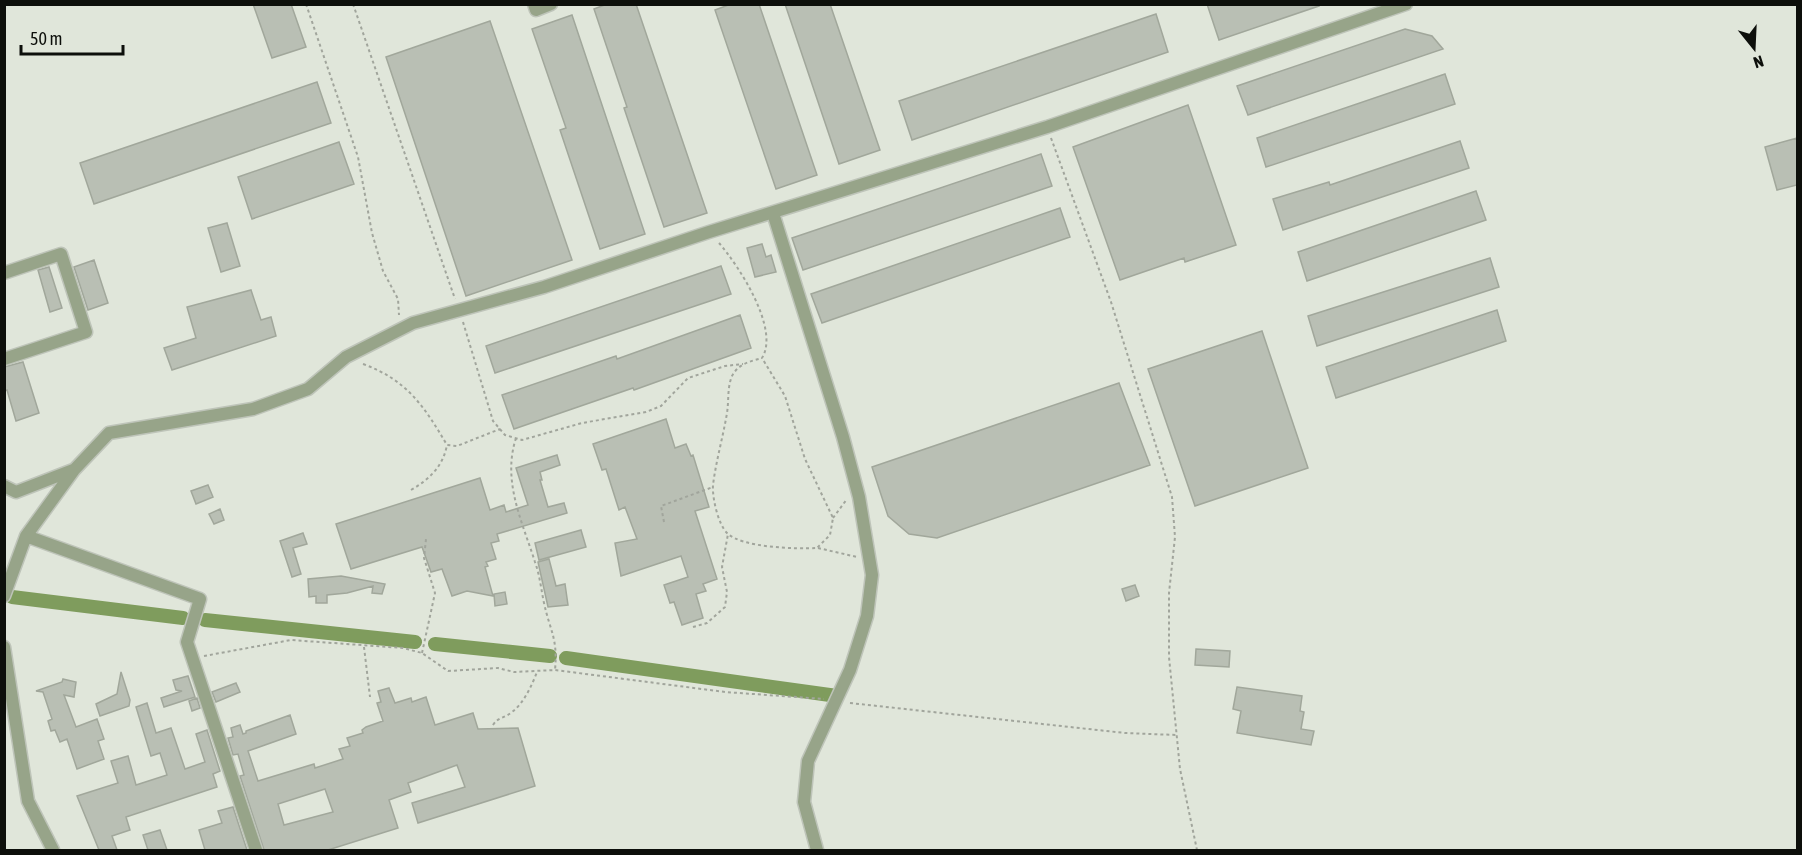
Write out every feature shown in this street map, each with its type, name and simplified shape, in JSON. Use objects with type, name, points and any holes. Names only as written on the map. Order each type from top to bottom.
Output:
[{"type":"street","points":[[534,4],[536,9],[551,4]]},
{"type":"street","points":[[4,596],[26,536],[74,470],[109,433],[253,409],[308,389],[346,357],[400,327],[458,308],[544,287],[709,232],[1047,127],[1406,4]]},
{"type":"street","points":[[773,213],[843,436],[857,488],[870,567],[867,616],[850,670],[808,761],[804,802],[817,850]]},
{"type":"street","points":[[4,273],[61,254],[86,332],[4,358]]},
{"type":"street","points":[[4,486],[16,492],[74,470]]},
{"type":"street","points":[[26,536],[200,599],[187,642],[256,850]]},
{"type":"street","points":[[4,647],[28,801],[53,850]]},
{"type":"path","points":[[306,4],[358,158],[372,233],[383,271],[398,299],[400,327]]},
{"type":"path","points":[[353,4],[458,308],[494,421],[505,435],[522,440],[573,425],[645,412],[661,406],[688,378],[724,366],[743,364],[762,358],[768,348],[768,335],[759,308],[730,256],[709,232]]},
{"type":"path","points":[[1047,127],[1111,302],[1172,497],[1175,537],[1169,593],[1169,657],[1176,735],[1197,850]]},
{"type":"path","points":[[346,357],[402,383],[424,406],[447,445],[445,455],[432,476],[411,490]]},
{"type":"path","points":[[762,358],[785,396],[805,459],[833,518]]},
{"type":"path","points":[[743,364],[732,375],[728,391],[728,409],[713,487],[721,522],[728,534],[744,542],[796,549],[817,548],[861,557],[870,567]]},
{"type":"path","points":[[447,445],[457,446],[501,429]]},
{"type":"path","points":[[516,438],[511,454],[510,471],[517,511],[536,564],[544,605],[554,632],[555,670]]},
{"type":"path","points":[[664,522],[661,506],[713,487]]},
{"type":"path","points":[[817,548],[830,535],[833,518],[857,488]]},
{"type":"path","points":[[693,627],[707,623],[724,607],[727,592],[722,567],[728,534]]},
{"type":"path","points":[[422,653],[435,593],[424,558],[426,539]]},
{"type":"path","points":[[192,658],[291,640],[403,648],[422,653],[448,671],[498,668],[514,672],[555,670],[725,692],[802,696],[1125,733],[1176,735]]},
{"type":"path","points":[[364,647],[370,697]]},
{"type":"path","points":[[493,725],[498,719],[514,711],[532,686],[537,672]]},
{"type":"building","points":[[253,4],[291,4],[306,47],[272,58]]},
{"type":"building","points":[[607,4],[636,4],[707,213],[664,227],[594,9]]},
{"type":"building","points":[[731,4],[759,4],[817,175],[776,189],[715,10]]},
{"type":"building","points":[[785,4],[830,4],[880,150],[839,164]]},
{"type":"building","points":[[1207,4],[1318,4],[1319,6],[1219,40]]},
{"type":"building","points":[[1156,14],[1168,52],[912,140],[899,101]]},
{"type":"building","points":[[572,15],[645,234],[600,249],[560,130],[566,128],[532,29]]},
{"type":"building","points":[[490,21],[572,260],[466,296],[386,57]]},
{"type":"building","points":[[1405,29],[1432,36],[1443,49],[1248,115],[1237,86]]},
{"type":"building","points":[[1445,74],[1455,104],[1266,167],[1257,138]]},
{"type":"building","points":[[317,82],[331,123],[94,204],[80,163]]},
{"type":"building","points":[[1188,105],[1236,245],[1185,262],[1184,258],[1120,280],[1073,147]]},
{"type":"building","points":[[1797,138],[1797,185],[1777,190],[1765,147]]},
{"type":"building","points":[[1460,141],[1469,168],[1283,230],[1273,199],[1329,182],[1330,185]]},
{"type":"building","points":[[339,142],[354,184],[252,219],[238,177]]},
{"type":"building","points":[[1041,154],[1052,186],[803,270],[792,238]]},
{"type":"building","points":[[1476,191],[1486,220],[1307,281],[1298,252]]},
{"type":"building","points":[[1060,208],[1070,237],[822,323],[811,294]]},
{"type":"building","points":[[227,223],[240,266],[221,272],[208,228]]},
{"type":"building","points":[[762,244],[766,257],[771,255],[776,272],[755,277],[747,248]]},
{"type":"building","points":[[1490,258],[1499,287],[1317,346],[1308,316]]},
{"type":"building","points":[[94,260],[108,303],[88,310],[74,267]]},
{"type":"building","points":[[721,266],[731,294],[495,373],[486,346]]},
{"type":"building","points":[[49,267],[62,308],[50,312],[38,270]]},
{"type":"building","points":[[251,290],[261,320],[271,317],[276,336],[172,370],[164,348],[196,338],[187,307]]},
{"type":"building","points":[[1497,310],[1506,341],[1336,398],[1326,367]]},
{"type":"building","points":[[740,315],[751,348],[634,390],[633,388],[514,429],[502,395],[616,356],[617,359]]},
{"type":"building","points":[[1262,331],[1308,468],[1195,506],[1148,369]]},
{"type":"building","points":[[23,362],[39,413],[16,421],[7,390],[4,391],[4,367]]},
{"type":"building","points":[[1119,383],[1150,465],[937,538],[909,534],[888,516],[872,467]]},
{"type":"building","points":[[666,419],[675,448],[686,444],[691,456],[693,455],[709,507],[695,511],[717,579],[703,584],[706,591],[696,594],[703,618],[682,625],[674,602],[670,603],[664,585],[688,577],[681,556],[621,576],[615,543],[637,539],[625,507],[619,510],[606,469],[602,470],[593,444]]},
{"type":"building","points":[[557,455],[560,465],[540,472],[542,480],[540,480],[548,507],[564,503],[567,513],[497,534],[499,541],[491,543],[496,559],[486,562],[488,566],[485,567],[493,596],[467,591],[452,596],[442,569],[431,572],[422,547],[351,569],[336,524],[480,478],[490,510],[504,505],[506,512],[528,505],[516,468]]},
{"type":"building","points":[[208,485],[213,497],[196,504],[191,491]]},
{"type":"building","points":[[220,509],[224,520],[214,524],[209,514]]},
{"type":"building","points":[[581,530],[586,547],[539,560],[535,543]]},
{"type":"building","points":[[303,533],[307,544],[293,548],[301,574],[292,577],[280,541]]},
{"type":"building","points":[[549,559],[556,586],[565,584],[568,605],[548,607],[538,562]]},
{"type":"building","points":[[341,576],[385,584],[382,594],[372,593],[373,586],[347,593],[327,595],[327,603],[316,603],[316,596],[309,597],[308,579]]},
{"type":"building","points":[[1135,585],[1139,596],[1126,601],[1122,589]]},
{"type":"building","points":[[505,592],[507,604],[495,606],[494,594]]},
{"type":"building","points":[[1196,649],[1230,651],[1229,667],[1195,665]]},
{"type":"building","points":[[121,672],[130,700],[129,706],[100,716],[96,704],[117,694]]},
{"type":"building","points":[[188,676],[195,697],[164,707],[161,698],[182,691],[176,690],[173,680]]},
{"type":"building","points":[[63,679],[76,682],[74,697],[64,695],[76,727],[97,719],[104,739],[98,741],[104,759],[77,769],[67,739],[60,742],[55,730],[51,731],[48,721],[52,719],[43,692],[36,691],[62,682]]},
{"type":"building","points":[[236,683],[240,692],[216,702],[212,692]]},
{"type":"building","points":[[1237,687],[1302,696],[1300,711],[1304,712],[1301,729],[1314,731],[1311,745],[1237,733],[1241,711],[1233,709]]},
{"type":"building","points":[[389,688],[395,703],[411,698],[412,702],[426,697],[435,725],[473,713],[478,729],[518,728],[535,786],[418,823],[412,803],[465,787],[457,765],[408,783],[411,792],[389,800],[398,828],[328,850],[264,850],[240,776],[244,775],[238,754],[233,755],[228,738],[233,737],[231,728],[240,725],[243,734],[290,715],[296,734],[248,751],[258,781],[314,764],[315,768],[343,759],[339,749],[350,746],[347,738],[363,733],[362,730],[366,727],[383,721],[377,703],[381,702],[378,691]],"holes":[[[325,789],[333,812],[284,825],[278,804]]]},
{"type":"building","points":[[197,698],[200,708],[192,711],[189,701]]},
{"type":"building","points":[[147,703],[156,733],[171,728],[185,769],[205,762],[196,734],[207,730],[220,771],[213,774],[217,787],[126,817],[130,830],[112,836],[117,850],[99,850],[77,796],[118,783],[111,761],[128,756],[136,785],[167,775],[160,753],[151,756],[136,707]]},
{"type":"building","points":[[233,807],[247,850],[205,850],[199,830],[222,823],[218,811]]},
{"type":"building","points":[[160,830],[167,850],[148,850],[143,835]]},
{"type":"waterway","points":[[12,597],[183,618]]},
{"type":"waterway","points":[[205,620],[415,642]]},
{"type":"waterway","points":[[435,644],[550,656]]},
{"type":"waterway","points":[[566,658],[837,696]]}]
